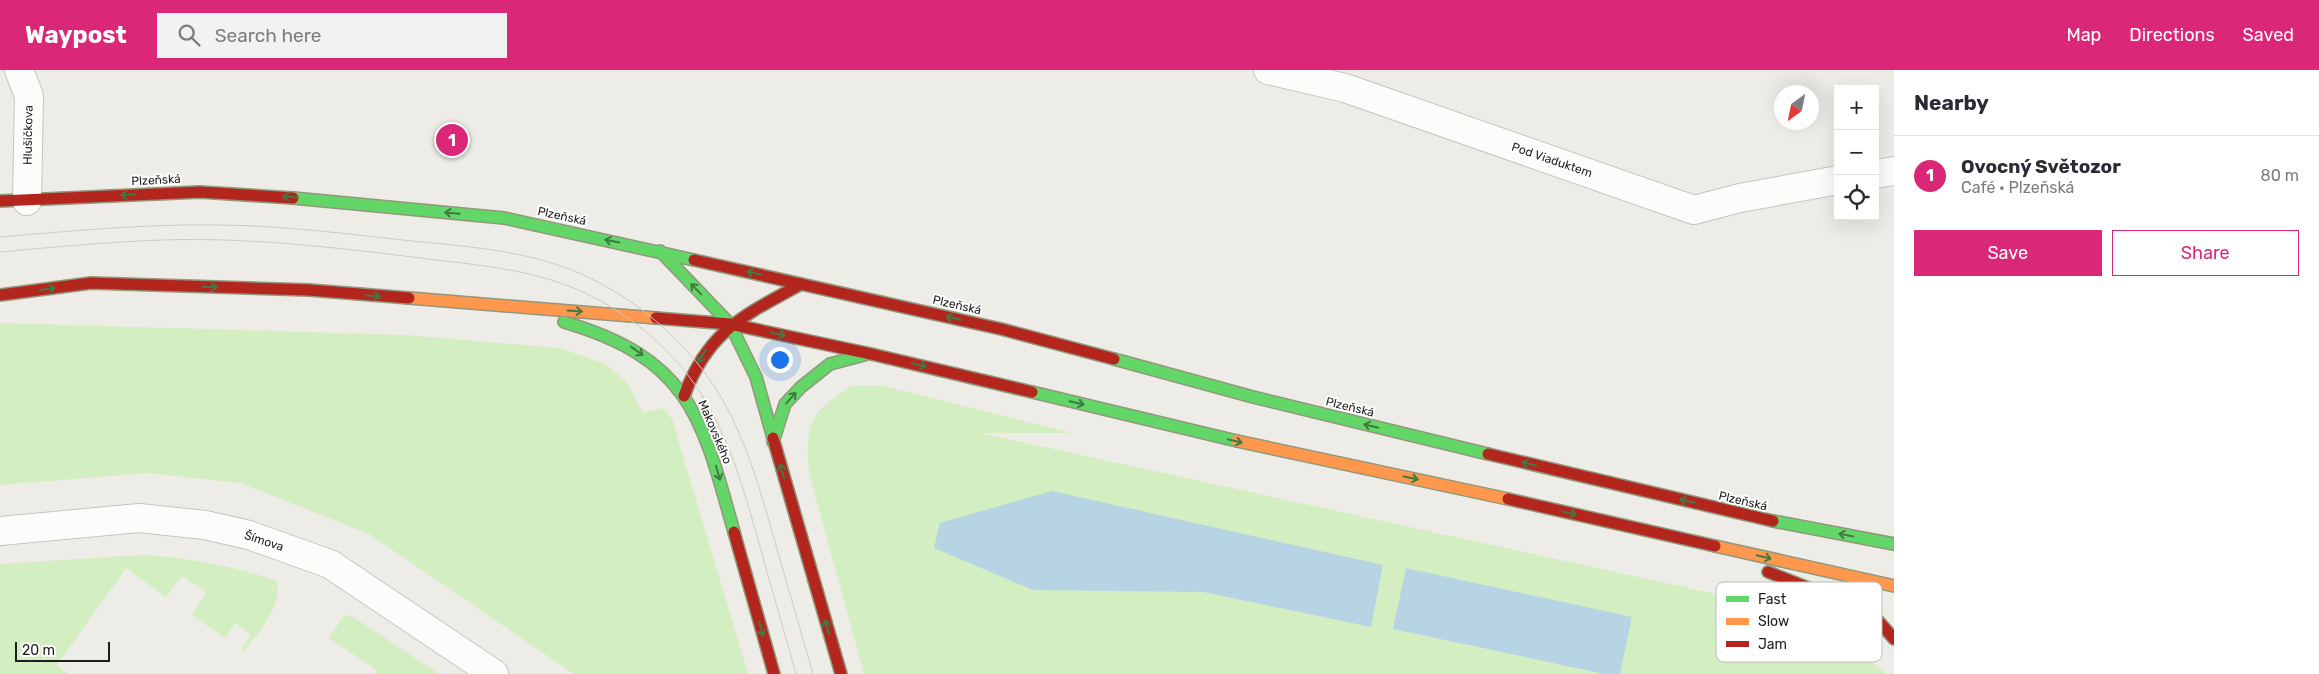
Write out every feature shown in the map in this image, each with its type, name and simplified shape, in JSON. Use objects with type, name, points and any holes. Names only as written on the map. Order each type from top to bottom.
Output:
[{"type":"main road","name":"Plzeňská","points":[[0,201],[200,192],[335,200],[504,218],[660,251],[1000,329],[1253,397],[1771,521],[1894,544]]},
{"type":"main road","points":[[660,251],[730,324],[756,377],[773,442],[841,674]]},
{"type":"main road","points":[[0,295],[91,283],[309,290],[730,324],[871,354],[1244,443],[1454,487],[1876,582]]},
{"type":"main road","points":[[684,396],[690,378],[708,346],[730,324],[801,284]]},
{"type":"main road","name":"Makovského","points":[[509,307],[590,329],[628,344],[652,362],[684,396],[716,466],[774,674]]},
{"type":"main road","points":[[773,442],[785,404],[801,386],[830,364],[871,354]]},
{"type":"main road","points":[[1683,539],[1793,582]]},
{"type":"main road","points":[[1882,625],[1894,639]]},
{"type":"street","name":"Hlušičkova","points":[[19,70],[28,96],[27,201]]},
{"type":"street","name":"Pod Viaduktem","points":[[1268,70],[1345,88],[1694,210],[1740,198],[1834,181]]},
{"type":"street","points":[[1879,173],[1894,170]]},
{"type":"street","name":"Šímova","points":[[0,531],[139,518],[205,524],[249,534],[330,564],[494,674]]},
{"type":"green space","points":[[0,323],[406,335],[559,348],[606,364],[627,383],[643,413],[662,408],[672,419],[748,674],[574,674],[369,534],[241,483],[147,473],[0,485]]},
{"type":"green space","points":[[851,386],[883,386],[1071,433],[980,433],[1716,594],[1716,662],[1872,662],[1886,674],[1620,674],[1632,617],[1393,629],[1604,674],[864,674],[809,473],[808,442],[810,431],[813,421],[827,404]],"holes":[[[1383,565],[1371,627],[1203,592]]]},
{"type":"green space","points":[[141,555],[210,563],[277,581],[278,591],[273,610],[244,652],[241,650],[251,635],[236,623],[225,638],[192,615],[206,592],[182,576],[166,597],[126,568],[57,665],[68,674],[0,674],[0,564]]},
{"type":"green space","points":[[350,615],[439,674],[375,674],[377,670],[329,638],[343,617]]},
{"type":"water","points":[[1052,491],[1383,565],[1371,627],[1203,592],[1033,590],[934,548],[940,523]]},
{"type":"water","points":[[1406,568],[1632,617],[1620,674],[1604,674],[1393,629]]},
{"type":"tram line","points":[[0,237],[107,228],[187,225],[239,225],[289,228],[503,252],[547,262],[590,278],[626,299],[659,324],[689,353],[725,403],[756,477],[813,674]]},
{"type":"tram line","points":[[0,252],[101,243],[162,240],[229,240],[296,244],[512,270],[552,280],[591,296],[638,325],[665,349],[689,377],[711,410],[728,446],[742,484],[796,674]]},
{"type":"traffic: fast","points":[[293,198],[504,218],[694,260]]},
{"type":"traffic: fast","points":[[660,251],[730,324],[756,377],[773,438]]},
{"type":"traffic: fast","points":[[564,322],[606,337],[639,354],[665,374],[684,398],[699,425],[712,456],[734,532]]},
{"type":"traffic: fast","points":[[773,442],[785,404],[801,387],[830,364],[864,355]]},
{"type":"traffic: fast","points":[[1114,359],[1253,397],[1488,454]]},
{"type":"traffic: fast","points":[[1032,392],[1237,441]]},
{"type":"traffic: fast","points":[[1773,521],[1894,544]]},
{"type":"traffic: slow","points":[[409,298],[656,318]]},
{"type":"traffic: slow","points":[[1237,441],[1508,499]]},
{"type":"traffic: slow","points":[[1715,546],[1876,582]]},
{"type":"traffic: slow","points":[[1882,583],[1894,586]]},
{"type":"traffic: jam","points":[[0,201],[200,192],[293,198]]},
{"type":"traffic: jam","points":[[694,260],[1001,329],[1114,359]]},
{"type":"traffic: jam","points":[[0,295],[91,283],[309,290],[409,298]]},
{"type":"traffic: jam","points":[[684,396],[704,356],[716,340],[745,316],[801,284]]},
{"type":"traffic: jam","points":[[656,318],[730,324],[871,354],[1032,392]]},
{"type":"traffic: jam","points":[[773,438],[841,674]]},
{"type":"traffic: jam","points":[[1488,454],[1773,521]]},
{"type":"traffic: jam","points":[[1508,499],[1715,546]]},
{"type":"traffic: jam","points":[[734,532],[774,674]]},
{"type":"traffic: jam","points":[[1768,572],[1794,582]]},
{"type":"traffic: jam","points":[[1882,625],[1894,639]]},
{"type":"place","name":"Ovocný Světozor","points":[[452,140]]}]
